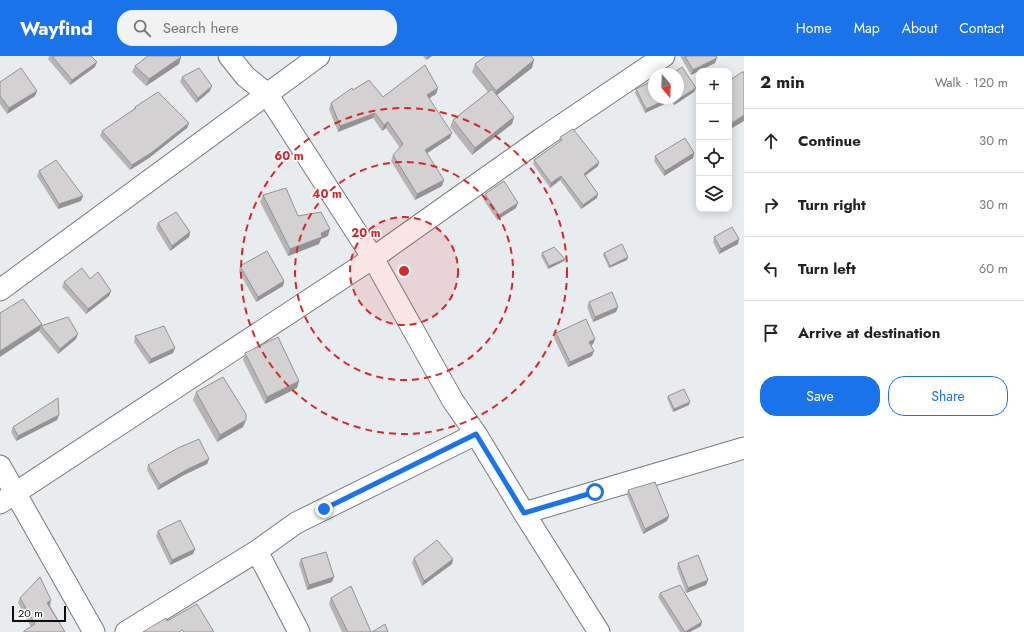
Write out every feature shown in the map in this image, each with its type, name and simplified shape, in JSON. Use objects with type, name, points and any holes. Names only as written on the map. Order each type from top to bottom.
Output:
[{"type":"street","points":[[230,56],[245,76],[267,94],[373,258],[447,389],[599,632]]},
{"type":"street","points":[[0,290],[319,56]]},
{"type":"street","points":[[8,498],[373,258],[534,144],[664,56]]},
{"type":"street","points":[[126,632],[257,551],[296,523],[476,434]]},
{"type":"street","points":[[524,513],[744,448]]},
{"type":"street","points":[[0,466],[8,498],[94,632]]},
{"type":"street","points":[[257,551],[299,632]]},
{"type":"building","points":[[52,56],[91,56],[97,62],[72,80]]},
{"type":"building","points":[[148,56],[181,57],[149,79],[135,66]]},
{"type":"building","points":[[486,56],[531,56],[534,60],[496,91],[475,64]]},
{"type":"building","points":[[685,56],[716,56],[717,58],[693,70]]},
{"type":"building","points":[[425,65],[438,88],[427,95],[452,133],[425,150],[444,180],[417,194],[393,155],[403,144],[388,122],[384,125],[375,113],[340,126],[331,103],[352,88],[353,90],[369,80],[383,97]]},
{"type":"building","points":[[21,68],[37,91],[9,108],[0,96],[0,82]]},
{"type":"building","points":[[199,68],[212,86],[198,98],[182,77]]},
{"type":"building","points":[[684,70],[696,88],[684,95]]},
{"type":"building","points":[[744,72],[744,115],[732,123],[732,104],[732,79]]},
{"type":"building","points":[[648,83],[648,104],[657,104],[646,109],[636,89]]},
{"type":"building","points":[[492,89],[514,117],[475,148],[453,120]]},
{"type":"building","points":[[158,92],[189,123],[151,153],[132,165],[102,131]]},
{"type":"building","points":[[573,129],[599,162],[584,174],[598,194],[583,205],[561,176],[551,183],[534,160],[562,140],[560,137]]},
{"type":"building","points":[[685,138],[694,153],[665,171],[655,156]]},
{"type":"building","points":[[56,160],[83,196],[59,204],[39,171]]},
{"type":"building","points":[[504,181],[518,203],[499,215],[485,194]]},
{"type":"building","points":[[286,188],[298,216],[321,212],[330,229],[321,233],[322,237],[290,249],[263,195]]},
{"type":"building","points":[[176,212],[190,232],[172,246],[158,223]]},
{"type":"building","points":[[732,227],[739,239],[721,249],[714,237]]},
{"type":"building","points":[[622,244],[628,257],[610,266],[604,253]]},
{"type":"building","points":[[554,247],[565,259],[549,266],[542,253]]},
{"type":"building","points":[[267,251],[284,281],[258,297],[240,266]]},
{"type":"building","points":[[82,268],[90,279],[98,272],[111,291],[88,309],[64,282]]},
{"type":"building","points":[[612,292],[618,307],[595,317],[589,302]]},
{"type":"building","points":[[23,299],[42,324],[0,351],[0,313]]},
{"type":"building","points":[[68,317],[78,334],[60,349],[41,326]]},
{"type":"building","points":[[586,319],[595,339],[589,342],[594,351],[570,362],[556,333]]},
{"type":"building","points":[[164,326],[175,348],[151,359],[135,336]]},
{"type":"building","points":[[278,337],[299,381],[267,397],[245,353]]},
{"type":"building","points":[[223,377],[246,414],[246,420],[220,435],[196,392]]},
{"type":"building","points":[[684,389],[690,402],[674,409],[668,396]]},
{"type":"building","points":[[58,398],[59,415],[18,436],[13,427]]},
{"type":"building","points":[[199,439],[209,459],[160,485],[148,465],[178,448]]},
{"type":"building","points":[[655,482],[669,516],[645,529],[628,490]]},
{"type":"building","points":[[180,520],[195,549],[172,560],[158,531]]},
{"type":"building","points":[[437,540],[453,559],[424,581],[414,558]]},
{"type":"building","points":[[326,552],[334,577],[309,585],[301,559]]},
{"type":"building","points":[[698,555],[708,580],[688,588],[678,563]]},
{"type":"building","points":[[40,577],[51,600],[47,603],[65,632],[24,632],[35,624],[20,598]]},
{"type":"building","points":[[680,585],[702,622],[685,632],[660,593]]},
{"type":"building","points":[[351,586],[371,632],[348,632],[331,598]]},
{"type":"building","points":[[197,604],[214,632],[184,632],[182,630],[179,632],[143,632],[166,618],[167,621]]},
{"type":"building","points":[[385,624],[388,632],[372,632]]},
{"type":"route","points":[[324,509],[476,434],[524,513],[595,492]]}]
